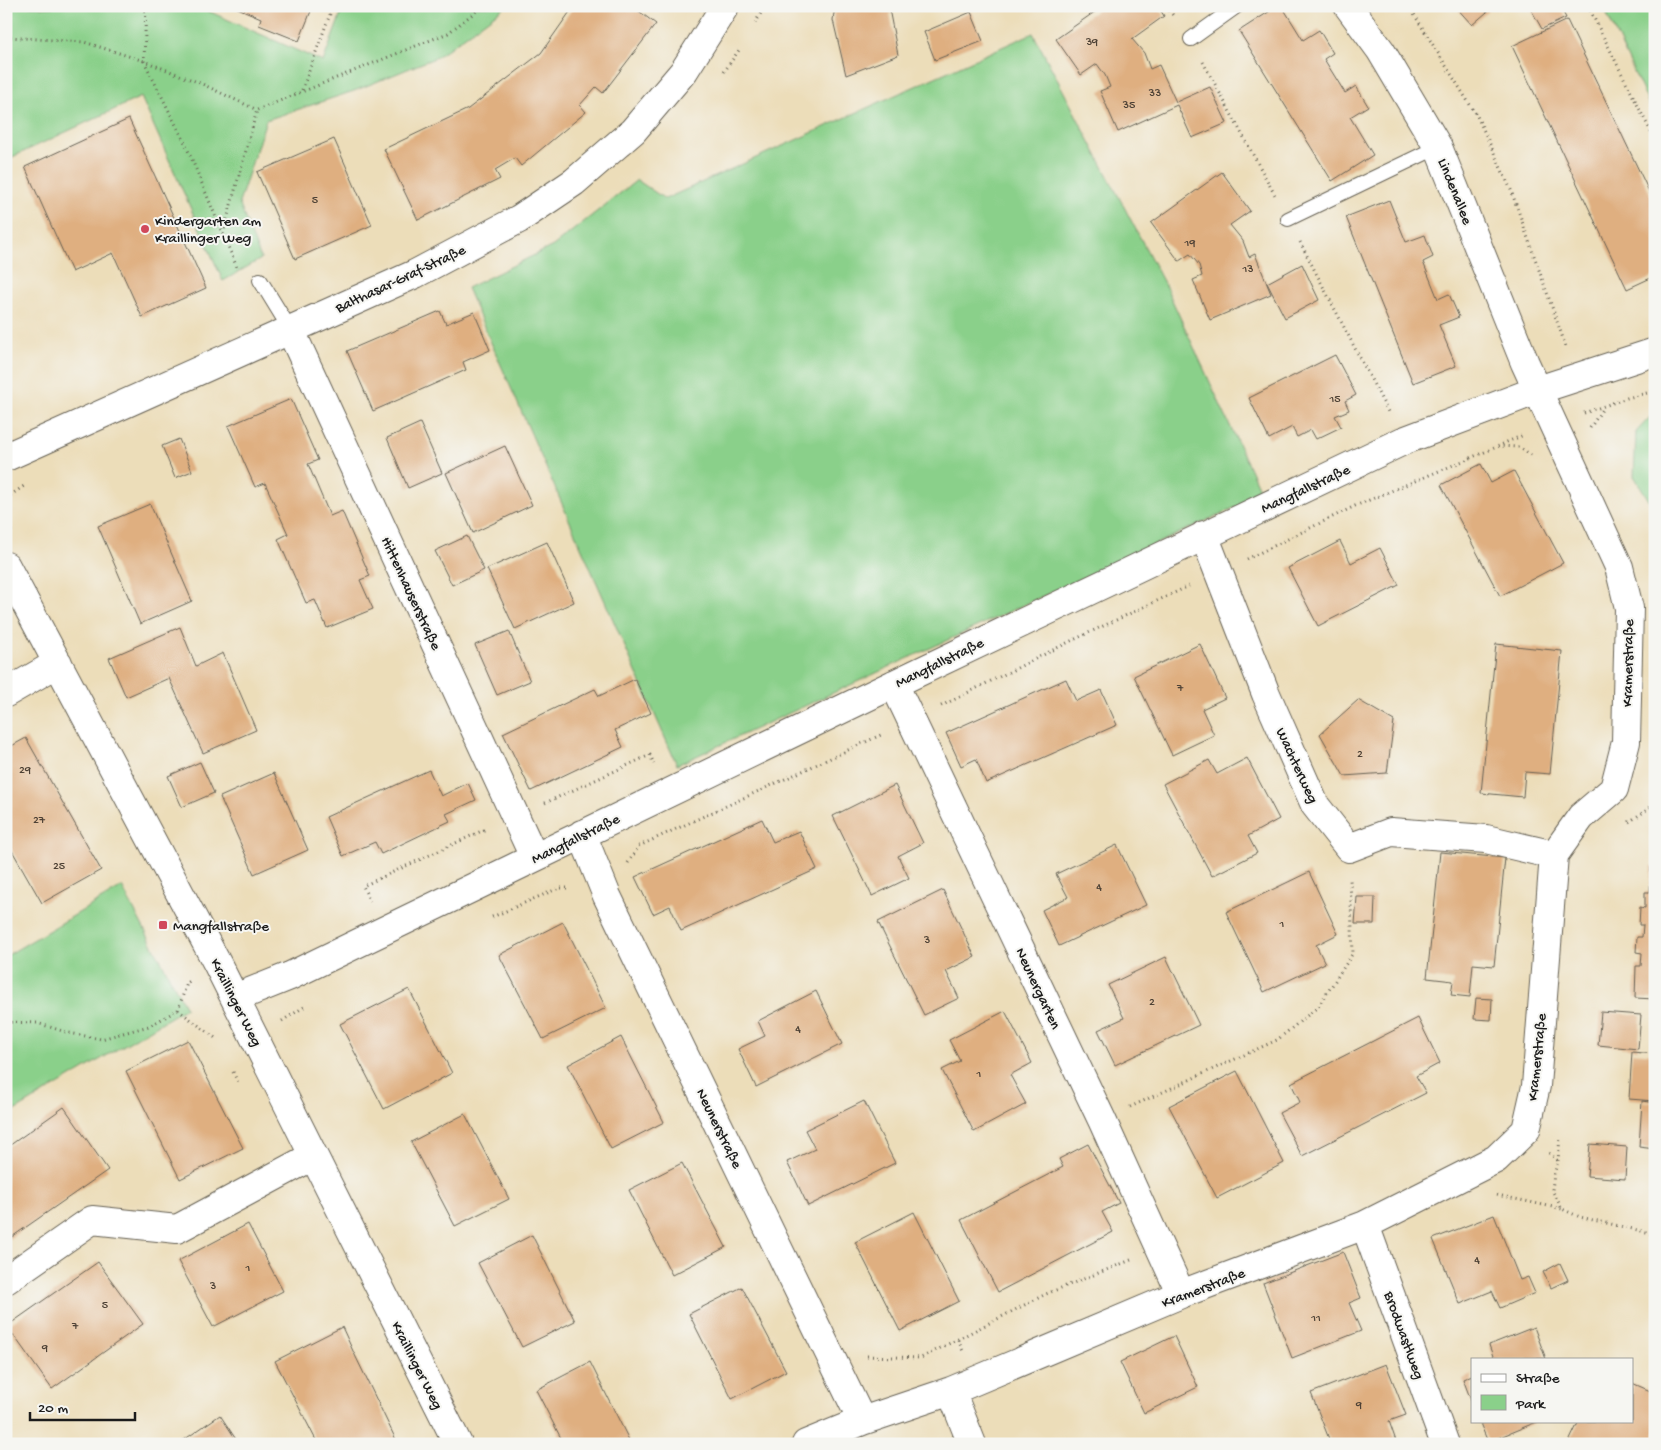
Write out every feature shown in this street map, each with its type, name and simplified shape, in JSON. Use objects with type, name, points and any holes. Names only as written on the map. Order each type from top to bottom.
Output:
[{"type":"street","name":"Balthasar-Graf-Straße","points":[[6,457],[415,274],[519,219],[574,182],[633,131],[684,71],[725,6]]},
{"type":"street","name":"Lindenallee","points":[[1348,6],[1381,51],[1438,147],[1524,363],[1538,390]]},
{"type":"street","name":"Hittenhauserstraße","points":[[290,329],[534,858]]},
{"type":"street","name":"Mangfallstraße","points":[[235,998],[290,976],[894,684],[1403,441],[1538,390],[1655,352]]},
{"type":"street","name":"Kramerstraße","points":[[806,1444],[862,1421],[951,1391],[1181,1294],[1365,1226],[1496,1159],[1526,1130],[1536,1086],[1554,855],[1581,817],[1614,789],[1626,742],[1628,608],[1619,567],[1538,390]]},
{"type":"street","name":"Wachterweg","points":[[1204,536],[1266,694],[1315,805],[1349,848]]},
{"type":"street","name":"Kraillinger Weg","points":[[6,566],[235,998],[458,1444]]},
{"type":"street","points":[[6,693],[58,663]]},
{"type":"street","name":"Neunergarten","points":[[894,684],[1102,1120],[1181,1294]]},
{"type":"street","points":[[1349,848],[1391,832],[1486,838],[1554,855]]},
{"type":"street","name":"Neunerstraße","points":[[582,834],[607,896],[862,1421]]},
{"type":"street","points":[[6,1280],[92,1220],[177,1229],[313,1156]]},
{"type":"street","name":"Brodwastlweg","points":[[1365,1226],[1445,1444]]},
{"type":"street","points":[[951,1391],[972,1444]]},
{"type":"lane","points":[[1191,39],[1237,6]]},
{"type":"lane","points":[[1288,219],[1438,147]]},
{"type":"lane","points":[[260,280],[290,329]]},
{"type":"path","points":[[146,6],[144,61],[185,143],[241,277]]},
{"type":"path","points":[[302,91],[333,6]]},
{"type":"path","points":[[6,37],[84,42],[144,61],[200,83],[257,110],[448,33],[483,6]]},
{"type":"path","points":[[1409,6],[1477,116],[1511,190],[1567,349]]},
{"type":"path","points":[[1588,6],[1655,140]]},
{"type":"path","points":[[223,234],[257,110]]},
{"type":"path","points":[[1553,423],[1655,391]]},
{"type":"path","points":[[1650,392],[1655,396]]},
{"type":"path","points":[[6,490],[10,497],[6,502]]},
{"type":"path","points":[[362,906],[370,902],[363,886],[650,755],[668,793]]},
{"type":"path","points":[[1628,822],[1655,804]]},
{"type":"path","points":[[1102,1120],[1277,1040],[1318,1008],[1353,953],[1349,848]]},
{"type":"path","points":[[490,918],[559,888],[569,888],[573,891]]},
{"type":"path","points":[[6,1022],[37,1023],[69,1033],[102,1039],[149,1026],[178,1010],[187,983]]},
{"type":"path","points":[[280,1022],[306,1006]]},
{"type":"path","points":[[178,1010],[220,1042]]},
{"type":"path","points":[[1526,1130],[1558,1161]]},
{"type":"path","points":[[1560,1131],[1558,1161],[1552,1190],[1562,1209],[1580,1217],[1655,1234]]},
{"type":"path","points":[[829,1354],[921,1358],[1046,1294],[1160,1246]]},
{"type":"green space","points":[[6,6],[39,6],[40,8],[59,6],[197,6],[323,62],[344,6],[506,6],[437,57],[354,91],[266,120],[239,203],[261,259],[223,281],[141,97],[6,160]]},
{"type":"green space","points":[[1603,6],[1655,6],[1655,117]]},
{"type":"green space","points":[[1033,33],[1166,287],[1262,495],[677,765],[467,288],[553,246],[637,180],[665,199]]},
{"type":"green space","points":[[1655,412],[1655,510],[1634,476],[1636,432]]},
{"type":"green space","points":[[122,887],[186,1008],[6,1116],[6,956]]},
{"type":"building","points":[[233,6],[313,6],[299,41],[259,25],[261,18]]},
{"type":"building","points":[[574,6],[632,6],[656,24],[603,93],[596,87],[580,105],[586,112],[521,166],[515,158],[495,170],[500,179],[418,220],[384,149],[468,109],[541,53]]},
{"type":"building","points":[[835,6],[892,6],[890,14],[898,55],[846,75],[833,20]]},
{"type":"building","points":[[1103,6],[1158,6],[1164,16],[1132,39],[1144,53],[1150,69],[1159,65],[1176,102],[1210,87],[1227,123],[1192,138],[1177,105],[1118,132],[1100,91],[1110,87],[1105,75],[1097,64],[1081,75],[1056,39]]},
{"type":"building","points":[[1278,6],[1282,6],[1303,40],[1319,30],[1333,53],[1324,59],[1345,93],[1356,86],[1368,106],[1350,117],[1373,155],[1332,181],[1239,31]]},
{"type":"building","points":[[1455,6],[1494,6],[1472,25]]},
{"type":"building","points":[[1529,6],[1560,6],[1566,18],[1542,29]]},
{"type":"building","points":[[971,12],[983,41],[935,60],[924,32]]},
{"type":"building","points":[[1567,20],[1655,204],[1655,276],[1627,289],[1512,46]]},
{"type":"building","points":[[129,119],[206,288],[142,317],[113,253],[72,272],[25,167]]},
{"type":"building","points":[[334,139],[372,225],[295,259],[257,172]]},
{"type":"building","points":[[1222,172],[1250,211],[1230,225],[1243,241],[1249,257],[1255,254],[1271,294],[1210,320],[1193,280],[1202,276],[1199,265],[1190,254],[1179,261],[1151,223]]},
{"type":"building","points":[[1389,200],[1406,242],[1425,235],[1433,257],[1423,262],[1438,299],[1449,294],[1459,317],[1439,325],[1456,366],[1413,383],[1346,217]]},
{"type":"building","points":[[1302,264],[1319,300],[1285,318],[1267,283]]},
{"type":"building","points":[[440,311],[446,324],[474,312],[490,350],[463,362],[466,370],[373,411],[347,351]]},
{"type":"building","points":[[1335,355],[1356,395],[1345,401],[1349,410],[1335,416],[1341,427],[1316,439],[1311,430],[1297,437],[1292,427],[1269,439],[1249,398]]},
{"type":"building","points":[[291,399],[318,460],[308,464],[330,516],[342,511],[370,576],[360,580],[373,609],[327,628],[315,600],[306,603],[278,539],[288,534],[265,483],[255,487],[228,426]]},
{"type":"building","points":[[420,423],[442,473],[408,488],[387,438]]},
{"type":"building","points":[[179,439],[192,471],[175,478],[162,446]]},
{"type":"building","points":[[505,446],[532,505],[473,533],[446,473]]},
{"type":"building","points":[[1481,464],[1491,483],[1514,471],[1563,563],[1500,596],[1441,485]]},
{"type":"building","points":[[150,504],[192,601],[140,624],[98,526]]},
{"type":"building","points":[[467,536],[484,570],[452,585],[435,551]]},
{"type":"building","points":[[1340,541],[1351,563],[1380,548],[1399,585],[1318,626],[1288,568]]},
{"type":"building","points":[[547,542],[574,602],[515,629],[487,569]]},
{"type":"building","points":[[180,627],[196,666],[223,653],[256,730],[203,753],[169,678],[126,697],[109,658]]},
{"type":"building","points":[[509,631],[530,681],[497,695],[475,645]]},
{"type":"building","points":[[1200,644],[1225,698],[1202,709],[1214,735],[1172,755],[1134,676]]},
{"type":"building","points":[[1496,644],[1562,651],[1550,774],[1525,772],[1523,797],[1481,793]]},
{"type":"building","points":[[635,679],[651,713],[615,730],[623,747],[531,791],[503,733],[595,689],[599,696]]},
{"type":"building","points":[[1066,679],[1076,701],[1101,690],[1117,725],[986,783],[976,759],[961,766],[946,733]]},
{"type":"building","points":[[1358,700],[1394,721],[1387,773],[1344,776],[1320,734]]},
{"type":"building","points":[[26,738],[101,870],[42,903],[6,840],[6,749]]},
{"type":"building","points":[[1247,758],[1279,819],[1248,836],[1257,853],[1212,876],[1163,784],[1209,760],[1217,774]]},
{"type":"building","points":[[200,762],[214,793],[182,807],[168,776]]},
{"type":"building","points":[[429,770],[441,796],[468,783],[476,800],[446,814],[450,821],[381,854],[375,842],[343,856],[326,817]]},
{"type":"building","points":[[274,773],[308,850],[254,874],[220,797]]},
{"type":"building","points":[[895,785],[923,843],[898,856],[909,878],[872,896],[833,816]]},
{"type":"building","points":[[762,819],[773,842],[799,831],[817,869],[681,931],[670,906],[653,914],[635,877]]},
{"type":"building","points":[[1117,845],[1146,905],[1059,946],[1042,910],[1068,897],[1056,874]]},
{"type":"building","points":[[1440,852],[1505,858],[1494,966],[1473,964],[1470,997],[1451,995],[1453,981],[1427,978]]},
{"type":"building","points":[[1655,864],[1655,999],[1635,998],[1636,966],[1641,966],[1642,953],[1636,952],[1637,937],[1642,937],[1643,925],[1639,925],[1640,907],[1645,908],[1645,892],[1650,892],[1651,867]]},
{"type":"building","points":[[1309,872],[1338,934],[1316,945],[1325,963],[1264,992],[1226,912]]},
{"type":"building","points":[[943,890],[975,957],[946,971],[959,998],[924,1015],[878,922]]},
{"type":"building","points":[[1357,897],[1375,897],[1374,924],[1355,924]]},
{"type":"building","points":[[563,922],[606,1008],[543,1039],[499,955]]},
{"type":"building","points":[[1166,957],[1199,1025],[1115,1065],[1098,1030],[1124,1018],[1108,985]]},
{"type":"building","points":[[409,989],[452,1073],[384,1109],[340,1024]]},
{"type":"building","points":[[816,991],[842,1044],[756,1087],[738,1049],[765,1036],[758,1021]]},
{"type":"building","points":[[1476,998],[1492,999],[1491,1020],[1474,1019]]},
{"type":"building","points":[[1005,1011],[1032,1063],[1010,1075],[1026,1104],[974,1132],[942,1070],[960,1061],[949,1040]]},
{"type":"building","points":[[1601,1012],[1641,1015],[1638,1049],[1598,1045]]},
{"type":"building","points":[[1418,1018],[1440,1063],[1416,1076],[1426,1093],[1302,1156],[1279,1113],[1300,1102],[1291,1083]]},
{"type":"building","points":[[621,1037],[664,1122],[611,1149],[568,1065]]},
{"type":"building","points":[[188,1040],[243,1148],[180,1179],[126,1071]]},
{"type":"building","points":[[1632,1052],[1655,1054],[1655,1101],[1629,1099]]},
{"type":"building","points":[[1237,1071],[1284,1163],[1217,1198],[1169,1106]]},
{"type":"building","points":[[864,1101],[895,1163],[808,1206],[787,1162],[815,1149],[805,1130]]},
{"type":"building","points":[[1642,1101],[1655,1103],[1655,1149],[1639,1147]]},
{"type":"building","points":[[64,1107],[108,1170],[6,1241],[6,1148]]},
{"type":"building","points":[[465,1114],[509,1199],[455,1226],[411,1142]]},
{"type":"building","points":[[1088,1144],[1119,1203],[1102,1212],[1113,1232],[998,1292],[961,1220],[1063,1167],[1059,1159]]},
{"type":"building","points":[[1590,1144],[1627,1147],[1625,1179],[1587,1176]]},
{"type":"building","points":[[682,1163],[726,1247],[672,1275],[629,1190]]},
{"type":"building","points":[[914,1212],[959,1301],[900,1331],[855,1242]]},
{"type":"building","points":[[1494,1215],[1520,1280],[1528,1277],[1535,1293],[1500,1308],[1492,1291],[1460,1304],[1433,1239]]},
{"type":"building","points":[[248,1224],[283,1291],[213,1327],[178,1261]]},
{"type":"building","points":[[532,1235],[575,1321],[522,1347],[478,1263]]},
{"type":"building","points":[[1343,1252],[1361,1298],[1349,1303],[1361,1331],[1292,1358],[1263,1283]]},
{"type":"building","points":[[98,1262],[143,1324],[52,1389],[7,1326]]},
{"type":"building","points":[[1560,1263],[1568,1280],[1551,1288],[1543,1272]]},
{"type":"building","points":[[742,1287],[786,1371],[732,1399],[689,1314]]},
{"type":"building","points":[[342,1327],[398,1444],[318,1444],[275,1361]]},
{"type":"building","points":[[1534,1327],[1546,1358],[1494,1358],[1489,1345]]},
{"type":"building","points":[[1174,1336],[1198,1387],[1144,1413],[1120,1362]]},
{"type":"building","points":[[590,1362],[631,1444],[564,1444],[536,1390]]},
{"type":"building","points":[[1386,1364],[1406,1415],[1389,1421],[1397,1444],[1331,1444],[1311,1393]]},
{"type":"building","points":[[1471,1375],[1471,1400],[1463,1379]]},
{"type":"building","points":[[1634,1384],[1655,1393],[1655,1439],[1653,1444],[1568,1444],[1579,1422],[1634,1422]]},
{"type":"building","points":[[220,1415],[239,1444],[178,1444]]},
{"type":"building","points":[[1479,1422],[1537,1422],[1488,1442]]},
{"type":"place","name":"Kindergarten am Kraillinger Weg","points":[[145,229]]},
{"type":"place","name":"Mangfallstraße","points":[[163,925]]}]
